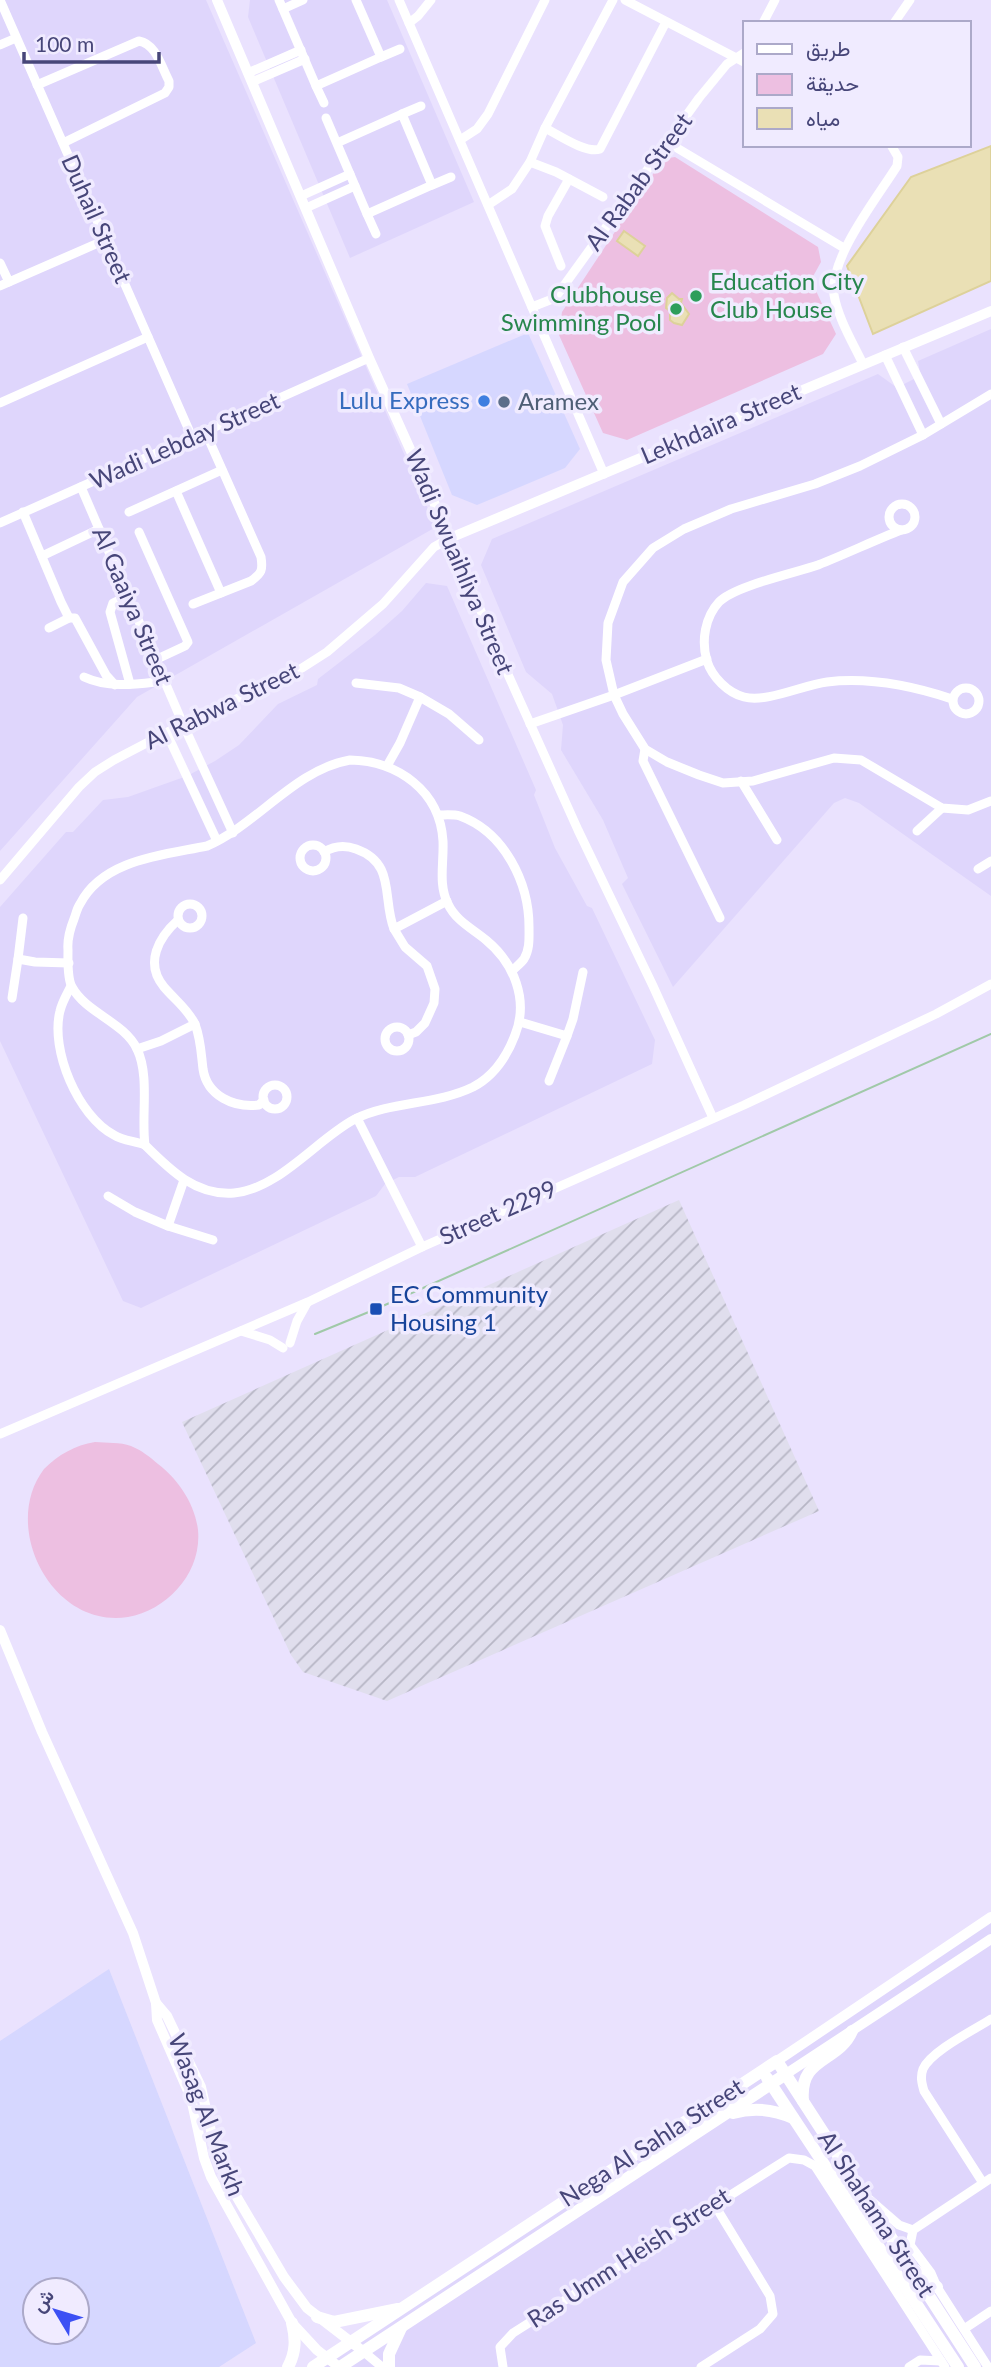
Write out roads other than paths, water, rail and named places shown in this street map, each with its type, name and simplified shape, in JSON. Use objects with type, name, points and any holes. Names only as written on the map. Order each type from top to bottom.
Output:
[{"type":"main road","points":[[803,2101],[803,2082],[809,2071],[846,2043],[852,2031]]},
{"type":"main road","name":"Nega Al Sahla Street","points":[[313,2367],[777,2061]]},
{"type":"main road","name":"Al Shahama Street","points":[[777,2061],[975,2367]]},
{"type":"main road","name":"Al Shahama Street","points":[[762,2070],[958,2367]]},
{"type":"main road","name":"Nega Al Sahla Street","points":[[340,2367],[786,2074]]},
{"type":"main road","points":[[720,2119],[743,2110],[755,2109],[781,2113],[794,2119]]},
{"type":"main road","points":[[909,2265],[937,2287]]},
{"type":"main road","points":[[896,2274],[903,2304]]},
{"type":"main road","points":[[317,2317],[334,2322],[405,2308]]},
{"type":"main road","points":[[288,2367],[295,2342],[292,2323]]},
{"type":"main road","points":[[389,2367],[388,2354],[402,2325]]},
{"type":"street","name":"Duhail Street","points":[[0,0],[192,437]]},
{"type":"street","name":"Wadi Swuaihliya Street","points":[[217,0],[369,358],[530,724],[713,1118]]},
{"type":"street","points":[[303,0],[281,4],[324,103]]},
{"type":"street","points":[[356,0],[381,57]]},
{"type":"street","points":[[399,0],[604,474]]},
{"type":"street","points":[[409,23],[431,0]]},
{"type":"street","points":[[460,141],[477,129],[488,114],[545,0]]},
{"type":"street","points":[[488,205],[512,189],[531,159],[613,0]]},
{"type":"street","points":[[625,0],[743,62]]},
{"type":"street","points":[[764,21],[775,0]]},
{"type":"street","points":[[895,21],[909,0]]},
{"type":"street","points":[[545,128],[587,150],[600,149],[666,22]]},
{"type":"street","points":[[0,45],[16,38]]},
{"type":"street","points":[[37,85],[139,41],[153,48],[169,81],[165,93],[63,144]]},
{"type":"street","points":[[316,86],[400,49]]},
{"type":"street","points":[[250,77],[303,54]]},
{"type":"street","name":"Al Rabab Street","points":[[532,307],[551,301],[559,293],[699,98],[734,58],[743,54]]},
{"type":"street","points":[[337,143],[421,106]]},
{"type":"street","points":[[402,114],[432,185]]},
{"type":"street","points":[[326,118],[376,234]]},
{"type":"street","points":[[667,142],[844,248]]},
{"type":"street","points":[[863,364],[837,306],[834,296],[835,275],[844,248],[897,166],[898,157],[892,147]]},
{"type":"street","points":[[531,159],[603,197]]},
{"type":"street","points":[[301,195],[350,174]]},
{"type":"street","points":[[367,214],[452,177]]},
{"type":"street","points":[[561,266],[545,226],[569,178]]},
{"type":"street","points":[[306,208],[355,186]]},
{"type":"street","points":[[0,263],[4,284],[105,240]]},
{"type":"street","name":"Lekhdaira Street","points":[[450,538],[991,311]]},
{"type":"street","points":[[0,403],[148,337]]},
{"type":"street","points":[[903,347],[941,424]]},
{"type":"street","points":[[886,355],[923,435]]},
{"type":"street","name":"Wadi Lebday Street","points":[[0,523],[369,358]]},
{"type":"street","points":[[897,380],[906,381],[914,372]]},
{"type":"street","points":[[991,394],[923,435],[826,479],[732,509],[684,529],[653,548],[623,582],[608,623],[606,660],[614,695],[645,748],[667,762],[699,775],[723,783],[753,780],[834,758],[861,761],[942,808],[968,810],[991,801]]},
{"type":"street","points":[[193,604],[251,581],[260,575],[263,569],[261,557],[205,431]]},
{"type":"street","points":[[129,512],[222,470]]},
{"type":"street","name":"Al Gaaiya Street","points":[[81,487],[233,833]]},
{"type":"street","points":[[176,491],[221,593]]},
{"type":"street","points":[[881,538],[890,523],[890,513],[895,506],[909,506],[915,513],[911,527],[819,564],[739,590],[721,600],[708,617],[705,638],[706,659],[710,670],[723,686],[744,697],[767,697],[825,682],[852,680],[922,689],[952,698]]},
{"type":"street","points":[[23,512],[69,618]]},
{"type":"street","points":[[890,523],[901,530]]},
{"type":"street","points":[[42,556],[99,529]]},
{"type":"street","points":[[139,532],[187,639],[185,646],[155,660]]},
{"type":"street","name":"Al Rabwa Street","points":[[0,880],[79,787],[95,772],[183,724],[283,677],[327,652],[383,604],[434,547],[450,538]]},
{"type":"street","points":[[128,596],[113,603],[110,612],[130,684]]},
{"type":"street","points":[[48,628],[69,618],[77,620],[106,675],[115,685]]},
{"type":"street","points":[[530,724],[706,659]]},
{"type":"street","points":[[85,677],[99,684],[115,685],[164,681]]},
{"type":"street","points":[[356,683],[399,688],[420,696],[449,714],[478,740]]},
{"type":"street","points":[[387,766],[420,696]]},
{"type":"street","points":[[167,734],[217,841]]},
{"type":"street","points":[[645,748],[643,761],[720,918]]},
{"type":"street","points":[[350,760],[372,761],[387,766],[415,783],[431,800],[438,815],[443,842],[442,885],[447,901],[458,918],[494,947],[512,971],[520,997],[520,1022],[502,1061],[484,1079],[473,1086],[438,1098],[370,1112],[357,1118],[333,1132],[286,1170],[247,1190],[215,1193],[184,1180],[164,1166],[145,1145],[122,1139],[104,1128],[73,1088],[62,1060],[58,1026],[60,1011],[71,986],[68,942],[71,926],[80,904],[94,885],[117,869],[130,864],[207,846],[233,833],[328,765],[350,760]]},
{"type":"street","points":[[183,768],[195,768],[200,762]]},
{"type":"street","points":[[741,781],[777,840]]},
{"type":"street","points":[[917,831],[942,808]]},
{"type":"street","points":[[438,815],[454,814],[474,823],[498,843],[515,868],[528,909],[529,947],[524,958],[512,971]]},
{"type":"street","points":[[324,852],[346,846],[362,851],[376,861],[385,876],[390,919],[394,929],[405,947],[426,966],[435,989],[434,1003],[425,1023],[416,1032],[408,1035]]},
{"type":"street","points":[[978,869],[991,861]]},
{"type":"street","points":[[394,929],[447,901]]},
{"type":"street","points":[[12,998],[23,918]]},
{"type":"street","points":[[178,920],[159,941],[156,951],[159,980],[187,1009],[195,1024],[201,1039],[206,1077],[214,1091],[238,1106],[259,1105],[264,1100]]},
{"type":"street","points":[[18,959],[69,963]]},
{"type":"street","points":[[549,1081],[567,1037],[583,972]]},
{"type":"street","name":"Street 2299","points":[[0,1434],[241,1331],[422,1247],[713,1118],[936,1014],[991,984]]},
{"type":"street","points":[[71,986],[88,1005],[130,1040],[136,1049],[142,1075],[145,1145]]},
{"type":"street","points":[[520,1022],[567,1037]]},
{"type":"street","points":[[136,1049],[161,1041],[195,1024]]},
{"type":"street","points":[[357,1118],[422,1247]]},
{"type":"street","points":[[168,1226],[184,1180]]},
{"type":"street","points":[[108,1196],[135,1212],[168,1226],[213,1240]]},
{"type":"street","points":[[241,1331],[287,1345],[308,1301]]},
{"type":"street","name":"Wasag Al Markh","points":[[0,1630],[133,1933],[156,2003],[157,2020],[191,2098],[204,2158],[211,2177],[292,2323],[327,2358],[340,2367]]},
{"type":"street","name":"Wasag Al Markh","points":[[0,1643],[11,1660]]},
{"type":"street","name":"Nega Al Sahla Street","points":[[777,2061],[991,1917]]},
{"type":"street","name":"Nega Al Sahla Street","points":[[786,2074],[991,1939]]},
{"type":"street","name":"Wasag Al Markh","points":[[156,2003],[167,2016],[201,2087],[216,2153],[228,2182],[284,2277],[317,2317],[364,2352]]},
{"type":"street","points":[[862,2193],[899,2225],[913,2230],[987,2180],[924,2091],[921,2076],[924,2067],[933,2057],[991,2019]]},
{"type":"street","name":"Al Shahama Street","points":[[778,2163],[789,2158],[804,2160],[815,2166],[882,2267],[903,2304],[946,2365]]},
{"type":"street","name":"Ras Umm Heish Street","points":[[503,2367],[500,2347],[513,2333],[778,2163]]},
{"type":"street","points":[[701,2367],[760,2329],[773,2314],[769,2295],[714,2204]]},
{"type":"street","name":"Al Shahama Street","points":[[913,2230],[910,2245],[988,2367]]},
{"type":"street","points":[[964,2329],[991,2311]]},
{"type":"street","points":[[909,2367],[920,2360],[926,2338]]},
{"type":"street","points":[[364,2352],[382,2367]]},
{"type":"street","points":[[920,2360],[946,2365]]},
{"type":"water","points":[[991,146],[991,281],[873,334],[847,266],[911,177]]},
{"type":"water","points":[[624,231],[645,246],[638,256],[617,241]]},
{"type":"water","name":"Clubhouse Swimming Pool","points":[[672,293],[682,299],[681,303],[689,314],[682,325],[670,320],[670,311],[666,308],[667,298]]},
{"type":"tram line","points":[[315,1334],[991,1034]]},
{"type":"place","name":"Education City Club House","points":[[696,296]]},
{"type":"place","name":"Clubhouse Swimming Pool","points":[[676,309]]},
{"type":"place","name":"Lulu Express","points":[[484,401]]},
{"type":"place","name":"Aramex","points":[[504,402]]},
{"type":"place","name":"EC Community Housing 1","points":[[376,1309]]}]
